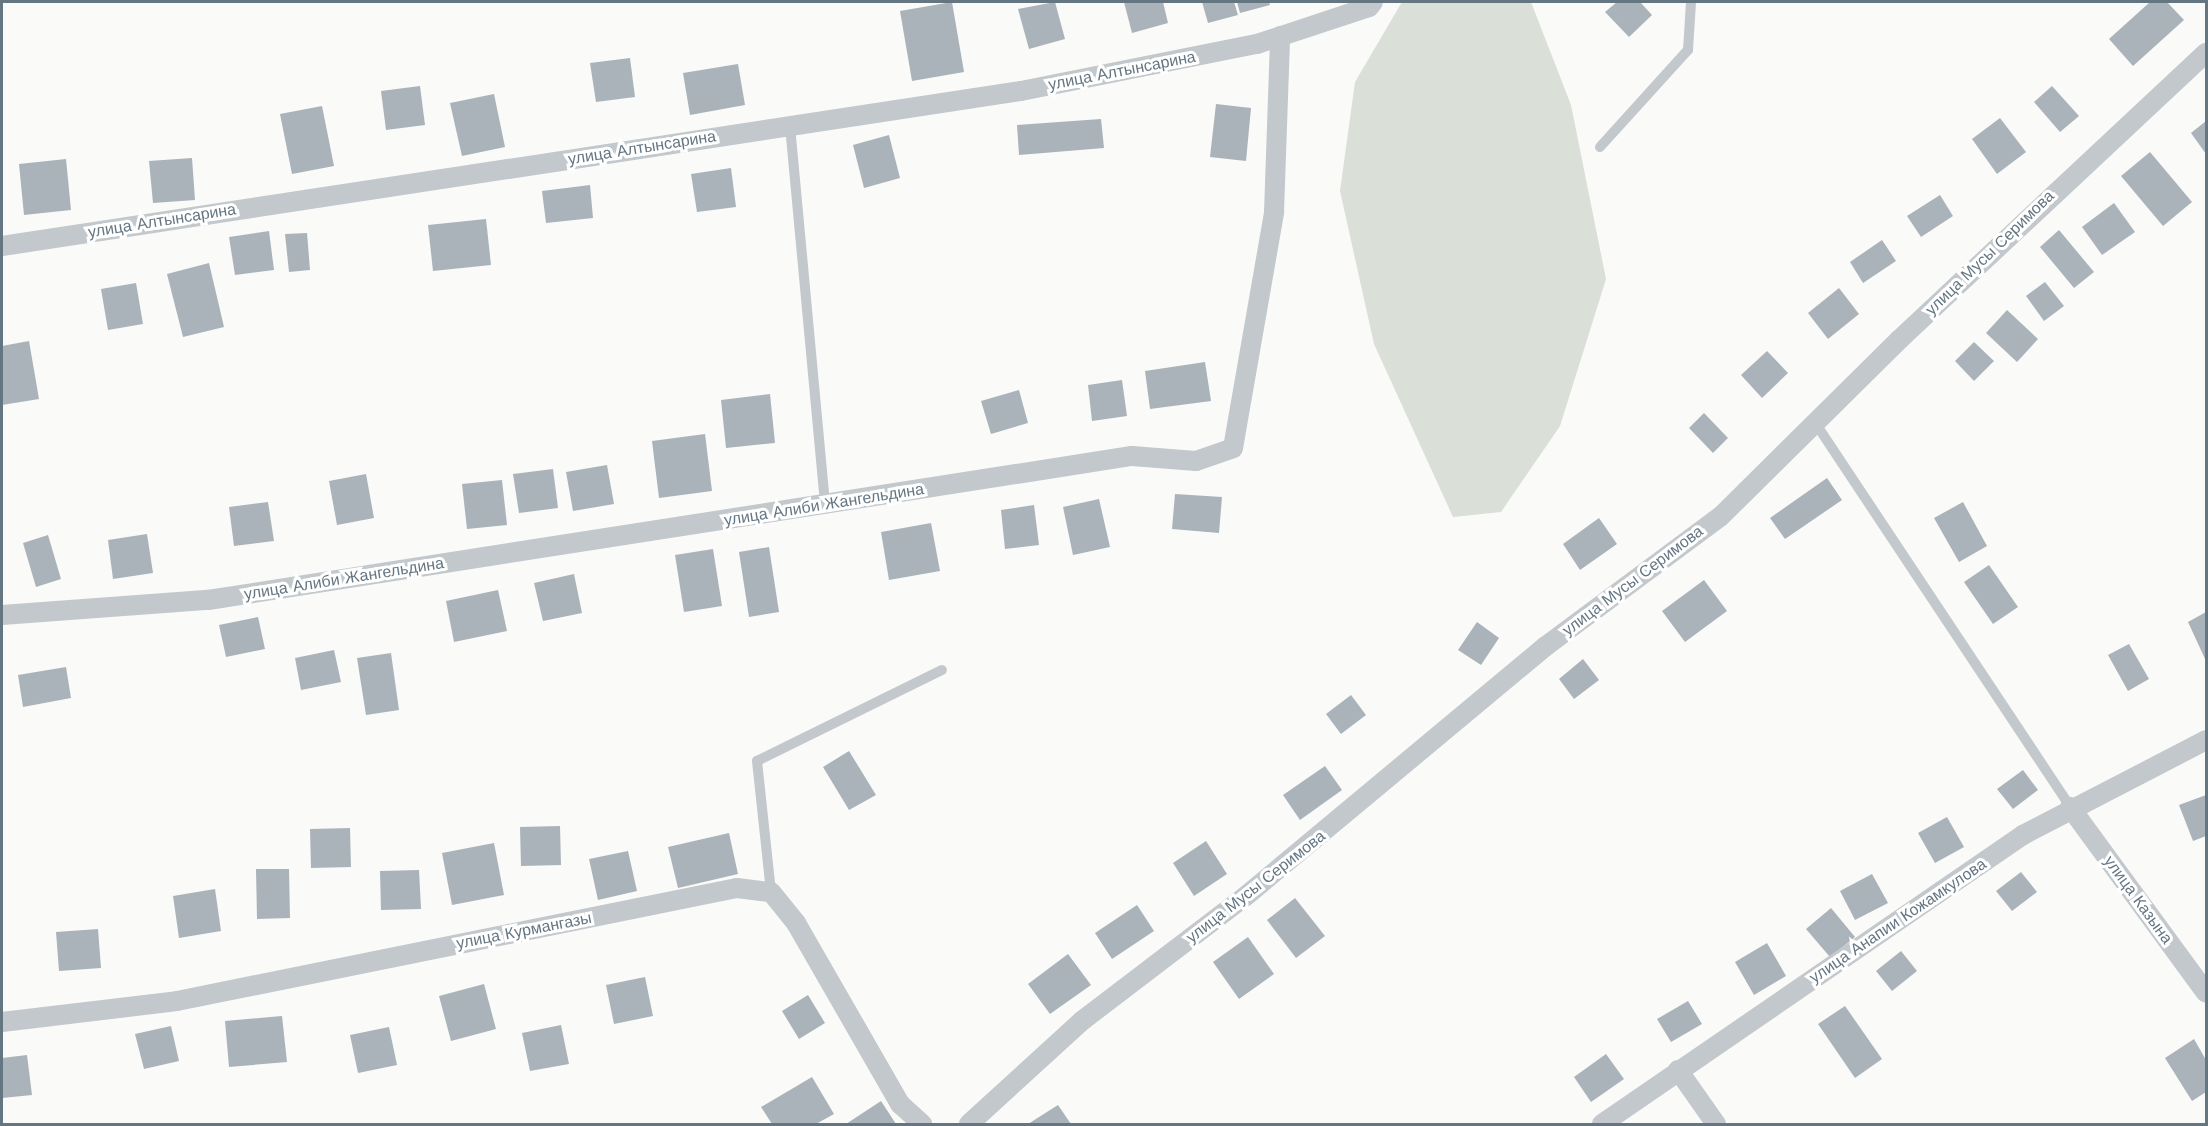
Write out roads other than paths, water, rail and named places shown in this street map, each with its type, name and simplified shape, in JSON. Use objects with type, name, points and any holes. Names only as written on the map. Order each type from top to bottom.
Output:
[{"type":"street","name":"улица Алтынсарина","points":[[2,246],[1022,91],[1280,36],[1373,2]]},
{"type":"street","name":"улица Алиби Жангельдина","points":[[2,615],[208,600],[1132,456],[1196,461],[1233,448],[1274,212],[1280,36]]},
{"type":"street","name":"улица Мусы Серимова","points":[[969,1125],[1026,1070],[1083,1020],[1393,778],[1546,646],[1720,517],[2121,129],[2206,54]]},
{"type":"street","name":"улица Анапии Кожамкулова","points":[[1602,1125],[1678,1070],[2070,807],[2206,740]]},
{"type":"street","name":"улица Казына","points":[[2070,807],[2206,993]]},
{"type":"street","name":"улица Курмангазы","points":[[2,1022],[177,1001],[737,888],[771,892]]},
{"type":"street","points":[[771,892],[796,923],[900,1104],[922,1125]]},
{"type":"street","points":[[1678,1070],[1716,1125]]},
{"type":"lane","points":[[1600,147],[1688,50],[1691,2]]},
{"type":"lane","points":[[790,126],[825,505]]},
{"type":"lane","points":[[1816,424],[2070,807]]},
{"type":"lane","points":[[771,892],[757,761],[942,670]]}]
